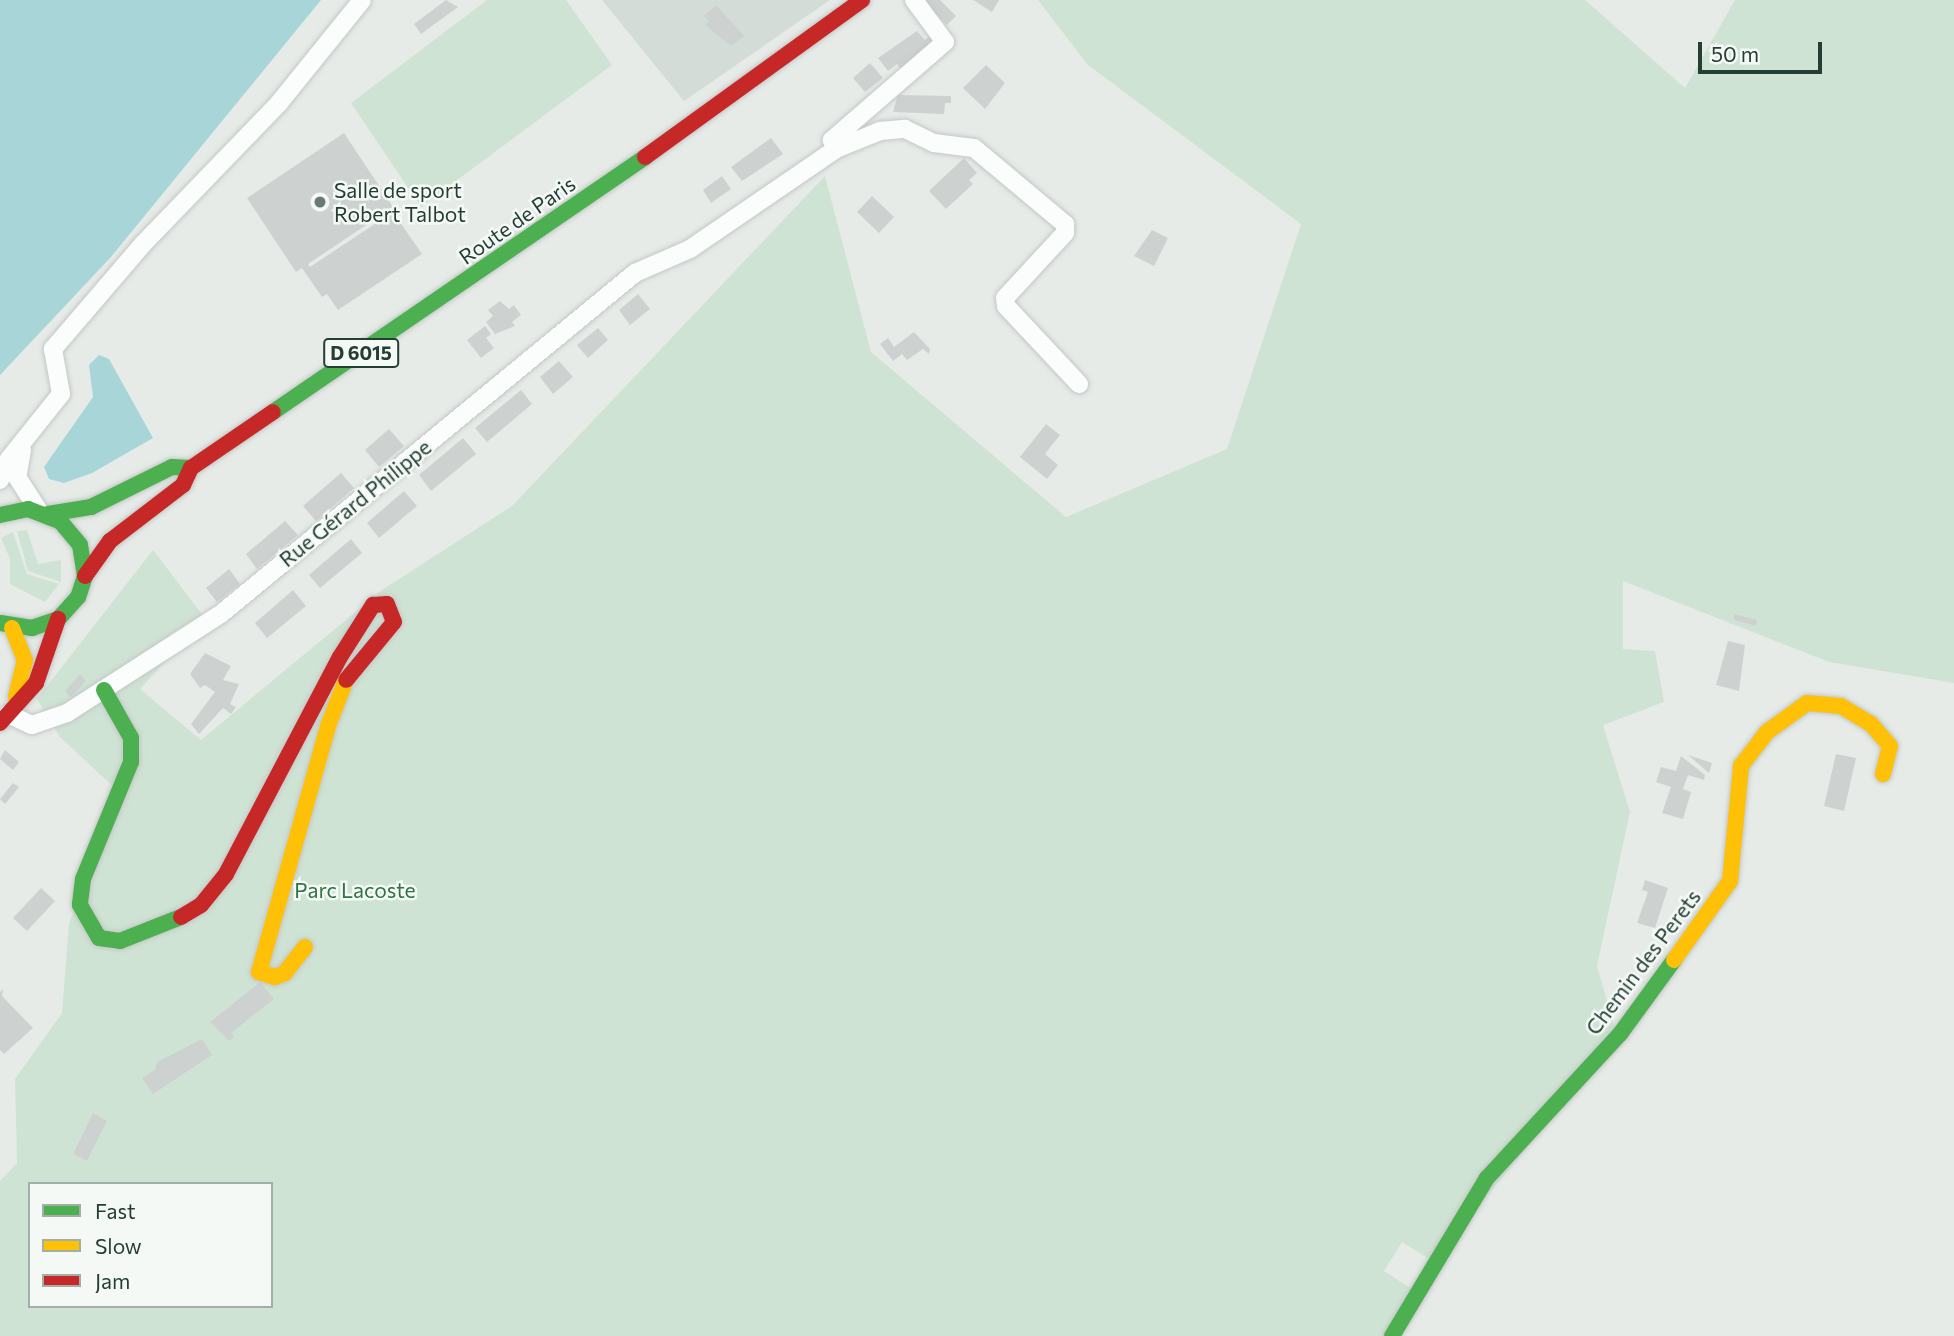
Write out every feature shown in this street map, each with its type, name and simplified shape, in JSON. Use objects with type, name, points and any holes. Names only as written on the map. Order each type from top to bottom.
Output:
[{"type":"street","points":[[0,480],[9,459],[61,394],[52,349],[143,244],[279,103],[362,0]]},
{"type":"street","name":"Route de Paris","points":[[4,718],[36,683],[58,620],[78,597],[85,576],[110,541],[183,485],[191,468],[751,84],[862,0]]},
{"type":"street","points":[[914,0],[945,42],[832,140],[836,149],[880,131],[905,129],[934,143],[974,148],[1065,224],[1065,233],[1005,298],[1006,306],[1079,384]]},
{"type":"street","name":"Rue Gérard Philippe","points":[[4,718],[23,724],[40,724],[104,690],[222,613],[635,274],[690,248],[836,149]]},
{"type":"street","points":[[26,441],[17,477],[44,512],[71,530],[80,545],[85,576]]},
{"type":"street","name":"Route de Paris","points":[[0,515],[19,510],[44,512],[91,507],[172,467],[191,468]]},
{"type":"street","points":[[104,690],[131,738],[131,762],[83,878],[80,905],[99,938],[120,941],[164,928],[201,905],[226,874],[340,657],[373,605],[387,604],[394,622],[347,678],[328,726],[259,972],[275,977],[285,973],[305,947]]},
{"type":"street","points":[[6,625],[32,628],[58,620]]},
{"type":"street","points":[[4,718],[26,669],[23,650],[6,625]]},
{"type":"street","name":"Chemin des Perets","points":[[1392,1336],[1487,1178],[1620,1034],[1730,881],[1741,766],[1767,732],[1807,704],[1841,706],[1871,724],[1890,746],[1883,774]]},
{"type":"shaded area","points":[[602,0],[830,0],[684,101]]},
{"type":"green space","points":[[487,0],[566,0],[612,65],[421,207],[351,103]]},
{"type":"green space","name":"Parc Lacoste","points":[[1038,0],[1585,0],[1685,88],[1735,0],[1954,0],[1954,683],[1829,662],[1623,581],[1623,649],[1655,651],[1664,702],[1603,725],[1630,812],[1597,966],[1618,1039],[1432,1261],[1402,1242],[1384,1271],[1415,1291],[1386,1336],[0,1336],[0,1181],[17,1163],[15,1079],[62,1013],[69,923],[121,794],[60,737],[37,699],[153,550],[205,618],[140,689],[201,740],[382,590],[512,506],[825,176],[871,352],[1066,517],[1227,449],[1301,224],[1088,65]]},
{"type":"green space","points":[[27,530],[38,564],[61,560],[61,582],[28,571],[17,531]]},
{"type":"green space","points":[[13,532],[27,574],[59,584],[45,602],[10,584],[10,559],[1,538]]},
{"type":"water","points":[[0,0],[321,0],[111,257],[0,375]]},
{"type":"water","points":[[99,355],[109,359],[153,438],[92,473],[64,483],[49,479],[44,467],[93,397],[89,365]]},
{"type":"building","points":[[446,0],[458,7],[421,34],[414,24]]},
{"type":"building","points":[[921,0],[940,0],[956,16],[947,25]]},
{"type":"building","points":[[973,0],[999,0],[992,12]]},
{"type":"building","points":[[716,5],[744,36],[731,46],[705,25],[709,21],[704,16]]},
{"type":"building","points":[[917,31],[925,40],[931,36],[936,46],[902,71],[897,64],[888,71],[878,58]]},
{"type":"building","points":[[870,63],[883,78],[865,92],[853,78]]},
{"type":"building","points":[[986,65],[1005,83],[985,109],[963,88]]},
{"type":"building","points":[[898,95],[951,96],[951,103],[945,103],[944,114],[893,112]]},
{"type":"building","name":"Salle de sport Robert Talbot","points":[[344,133],[393,207],[308,264],[310,267],[393,212],[422,254],[338,310],[327,294],[322,297],[302,268],[296,272],[247,198]]},
{"type":"building","points":[[771,138],[783,154],[742,181],[731,167]]},
{"type":"building","points":[[964,158],[977,173],[969,180],[973,184],[946,209],[929,191]]},
{"type":"building","points":[[722,176],[731,189],[711,203],[703,190]]},
{"type":"building","points":[[872,196],[894,217],[879,233],[857,212]]},
{"type":"building","points":[[1152,230],[1168,238],[1154,266],[1134,256]]},
{"type":"building","points":[[638,294],[650,309],[630,325],[619,310]]},
{"type":"building","points":[[500,301],[509,309],[514,305],[521,315],[512,322],[515,326],[495,334],[486,322],[493,316],[488,310]]},
{"type":"building","points":[[485,326],[491,334],[486,338],[494,348],[481,358],[467,340]]},
{"type":"building","points":[[598,328],[608,340],[588,358],[577,345]]},
{"type":"building","points":[[914,332],[930,349],[929,354],[923,349],[907,360],[902,354],[893,361],[880,344],[888,338],[894,347]]},
{"type":"building","points":[[559,361],[573,377],[553,394],[540,377]]},
{"type":"building","points":[[521,390],[532,404],[487,442],[475,428]]},
{"type":"building","points":[[1046,424],[1060,435],[1045,454],[1058,465],[1047,479],[1020,457]]},
{"type":"building","points":[[389,429],[404,446],[379,467],[365,450]]},
{"type":"building","points":[[463,438],[476,454],[431,491],[419,475]]},
{"type":"building","points":[[341,473],[354,488],[316,521],[303,506]]},
{"type":"building","points":[[404,491],[417,506],[379,538],[367,523]]},
{"type":"building","points":[[285,521],[298,535],[257,569],[246,554]]},
{"type":"building","points":[[351,539],[362,553],[320,588],[309,575]]},
{"type":"building","points":[[229,569],[240,584],[217,602],[206,588]]},
{"type":"building","points":[[293,590],[306,606],[267,638],[255,623]]},
{"type":"building","points":[[1734,614],[1757,620],[1756,626],[1734,620]]},
{"type":"building","points":[[1728,641],[1745,645],[1739,691],[1716,685]]},
{"type":"building","points":[[205,653],[231,666],[223,680],[239,684],[230,704],[236,707],[231,714],[223,708],[199,734],[191,724],[215,692],[205,685],[200,688],[190,674]]},
{"type":"building","points":[[80,674],[86,681],[71,697],[65,691]]},
{"type":"building","points":[[5,750],[19,762],[13,770],[0,759]]},
{"type":"building","points":[[1836,754],[1856,758],[1844,811],[1824,806]]},
{"type":"building","points":[[1688,755],[1712,763],[1709,773]]},
{"type":"building","points":[[1681,756],[1705,775],[1704,780],[1688,775],[1683,789],[1691,792],[1683,819],[1662,813],[1671,787],[1656,782],[1661,767],[1676,771]]},
{"type":"building","points":[[13,783],[19,787],[5,804],[0,799]]},
{"type":"building","points":[[1645,880],[1668,888],[1655,928],[1637,923],[1648,892],[1642,890]]},
{"type":"building","points":[[41,888],[55,901],[27,931],[13,918]]},
{"type":"building","points":[[260,982],[274,999],[231,1033],[234,1037],[229,1041],[210,1022]]},
{"type":"building","points":[[3,989],[2,996],[33,1028],[4,1054],[0,1050],[0,992]]},
{"type":"building","points":[[202,1039],[212,1055],[153,1094],[142,1078],[155,1070],[157,1062]]},
{"type":"building","points":[[93,1113],[107,1121],[87,1161],[73,1154]]},
{"type":"traffic: fast","points":[[273,412],[645,157]]},
{"type":"traffic: fast","points":[[48,514],[91,507],[172,467],[191,468]]},
{"type":"traffic: fast","points":[[0,515],[28,509],[60,521],[80,545],[85,576],[78,597],[58,619],[32,628],[0,623]]},
{"type":"traffic: fast","points":[[104,690],[131,738],[131,762],[83,879],[80,905],[99,938],[120,941],[181,917]]},
{"type":"traffic: fast","points":[[1392,1336],[1487,1178],[1620,1034],[1674,960]]},
{"type":"traffic: slow","points":[[12,628],[25,660],[16,697]]},
{"type":"traffic: slow","points":[[305,947],[285,973],[275,977],[259,972],[328,726],[346,680]]},
{"type":"traffic: slow","points":[[1674,960],[1730,881],[1741,766],[1767,732],[1807,703],[1841,706],[1871,724],[1890,746],[1883,774]]},
{"type":"traffic: jam","points":[[645,157],[862,0]]},
{"type":"traffic: jam","points":[[85,576],[110,541],[183,485],[191,468],[273,412]]},
{"type":"traffic: jam","points":[[181,917],[201,905],[226,874],[340,657],[373,605],[387,604],[394,622],[346,680]]},
{"type":"traffic: jam","points":[[0,723],[36,683],[58,619]]},
{"type":"place","name":"Salle de sport Robert Talbot","points":[[320,202]]}]
